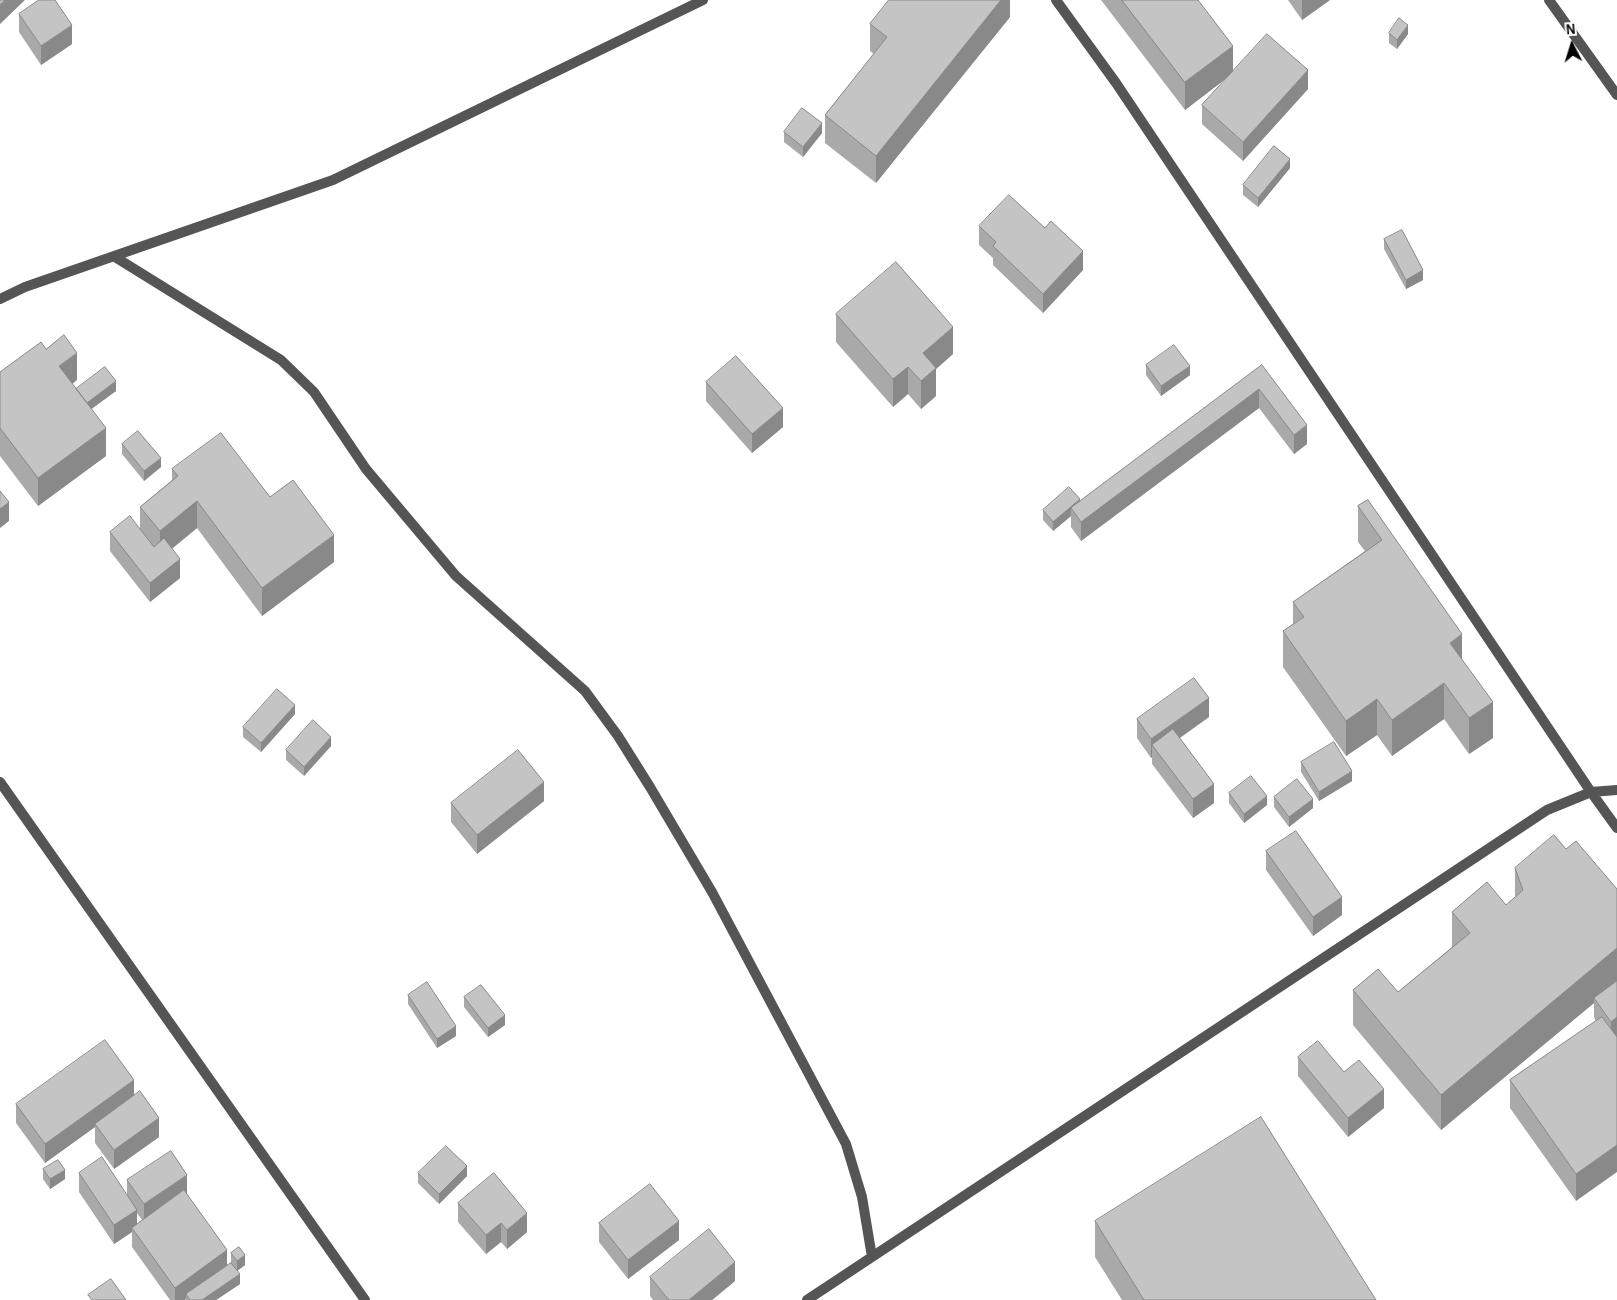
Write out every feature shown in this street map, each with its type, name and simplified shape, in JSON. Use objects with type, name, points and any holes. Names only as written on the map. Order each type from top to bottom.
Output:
[{"type":"street","points":[[0,299],[24,288],[333,180],[703,0]]},
{"type":"street","points":[[1056,0],[1116,83],[1617,828]]},
{"type":"street","points":[[1549,0],[1617,95]]},
{"type":"street","points":[[115,256],[281,360],[314,392],[366,469],[456,576],[585,692],[618,736],[712,892],[846,1144],[862,1197],[872,1257]]},
{"type":"street","points":[[0,782],[365,1300]]},
{"type":"street","points":[[807,1300],[1547,810],[1591,792],[1617,790]]},
{"type":"building","points":[[39,0],[55,0],[72,25],[41,46],[19,14]]},
{"type":"building","points":[[889,0],[1001,0],[876,156],[825,115],[887,37],[870,24]]},
{"type":"building","points":[[1122,0],[1198,0],[1233,46],[1185,82]]},
{"type":"building","points":[[1399,18],[1408,25],[1397,40],[1389,33]]},
{"type":"building","points":[[1267,34],[1308,70],[1243,142],[1202,105]]},
{"type":"building","points":[[802,108],[822,123],[803,147],[784,132]]},
{"type":"building","points":[[1274,146],[1290,159],[1258,198],[1243,185]]},
{"type":"building","points":[[1009,195],[1045,228],[1051,221],[1083,251],[1043,294],[993,246],[996,242],[979,226]]},
{"type":"building","points":[[1402,230],[1423,270],[1406,280],[1384,239]]},
{"type":"building","points":[[896,262],[953,327],[923,353],[936,368],[921,381],[908,367],[893,379],[836,314]]},
{"type":"building","points":[[64,335],[77,353],[59,366],[106,428],[38,478],[0,428],[0,372],[41,342],[46,349]]},
{"type":"building","points":[[1174,345],[1190,366],[1161,386],[1146,365]]},
{"type":"building","points":[[736,356],[783,408],[752,434],[706,382]]},
{"type":"building","points":[[1262,365],[1307,425],[1294,435],[1259,389],[1081,522],[1071,508]]},
{"type":"building","points":[[105,367],[116,381],[87,403],[76,389]]},
{"type":"building","points":[[138,431],[161,458],[144,471],[122,444]]},
{"type":"building","points":[[221,433],[270,497],[293,480],[334,535],[262,588],[197,501],[160,531],[140,507],[178,476],[172,469]]},
{"type":"building","points":[[1069,487],[1080,499],[1053,522],[1043,510]]},
{"type":"building","points":[[0,491],[9,502],[0,509]]},
{"type":"building","points":[[1368,500],[1462,634],[1450,643],[1493,702],[1469,718],[1444,683],[1392,720],[1377,699],[1346,721],[1283,631],[1304,617],[1293,602],[1382,540],[1358,506]]},
{"type":"building","points":[[130,516],[154,547],[164,538],[180,559],[150,583],[110,532]]},
{"type":"building","points":[[1194,678],[1209,698],[1151,739],[1137,719]]},
{"type":"building","points":[[277,689],[295,705],[261,743],[243,727]]},
{"type":"building","points":[[313,720],[331,737],[304,767],[286,750]]},
{"type":"building","points":[[1173,729],[1214,784],[1193,799],[1152,745]]},
{"type":"building","points":[[1334,742],[1352,771],[1319,792],[1301,762]]},
{"type":"building","points":[[518,750],[544,782],[477,835],[451,803]]},
{"type":"building","points":[[1251,776],[1267,796],[1244,814],[1229,793]]},
{"type":"building","points":[[1297,779],[1313,799],[1289,817],[1274,797]]},
{"type":"building","points":[[1296,831],[1342,897],[1313,917],[1266,851]]},
{"type":"building","points":[[1554,835],[1566,849],[1576,841],[1617,889],[1617,948],[1441,1095],[1353,990],[1378,969],[1398,992],[1470,933],[1452,912],[1487,882],[1506,905],[1523,890],[1515,868]]},
{"type":"building","points":[[1617,981],[1617,1017],[1611,1022],[1594,998]]},
{"type":"building","points":[[427,982],[456,1026],[437,1039],[408,995]]},
{"type":"building","points":[[481,985],[505,1015],[488,1028],[464,997]]},
{"type":"building","points":[[1602,1017],[1617,1037],[1617,1145],[1576,1174],[1510,1080]]},
{"type":"building","points":[[105,1040],[134,1080],[45,1144],[16,1104]]},
{"type":"building","points":[[1318,1041],[1344,1072],[1359,1060],[1384,1089],[1348,1118],[1298,1057]]},
{"type":"building","points":[[140,1091],[159,1118],[114,1150],[95,1124]]},
{"type":"building","points":[[1261,1117],[1376,1300],[1144,1300],[1095,1221]]},
{"type":"building","points":[[446,1146],[467,1166],[439,1194],[418,1173]]},
{"type":"building","points":[[171,1151],[187,1175],[144,1204],[127,1180]]},
{"type":"building","points":[[102,1157],[137,1210],[114,1225],[79,1173]]},
{"type":"building","points":[[58,1160],[65,1170],[50,1179],[43,1169]]},
{"type":"building","points":[[494,1173],[527,1213],[507,1230],[501,1223],[486,1235],[458,1203]]},
{"type":"building","points":[[650,1184],[679,1221],[628,1260],[599,1223]]},
{"type":"building","points":[[184,1190],[227,1250],[175,1288],[132,1228]]},
{"type":"building","points":[[709,1229],[735,1262],[689,1300],[669,1300],[650,1277]]},
{"type":"building","points":[[239,1247],[245,1255],[237,1261],[231,1253]]},
{"type":"building","points":[[231,1263],[240,1274],[202,1300],[190,1300],[186,1294]]},
{"type":"building","points":[[111,1279],[126,1300],[92,1300],[88,1295]]}]
